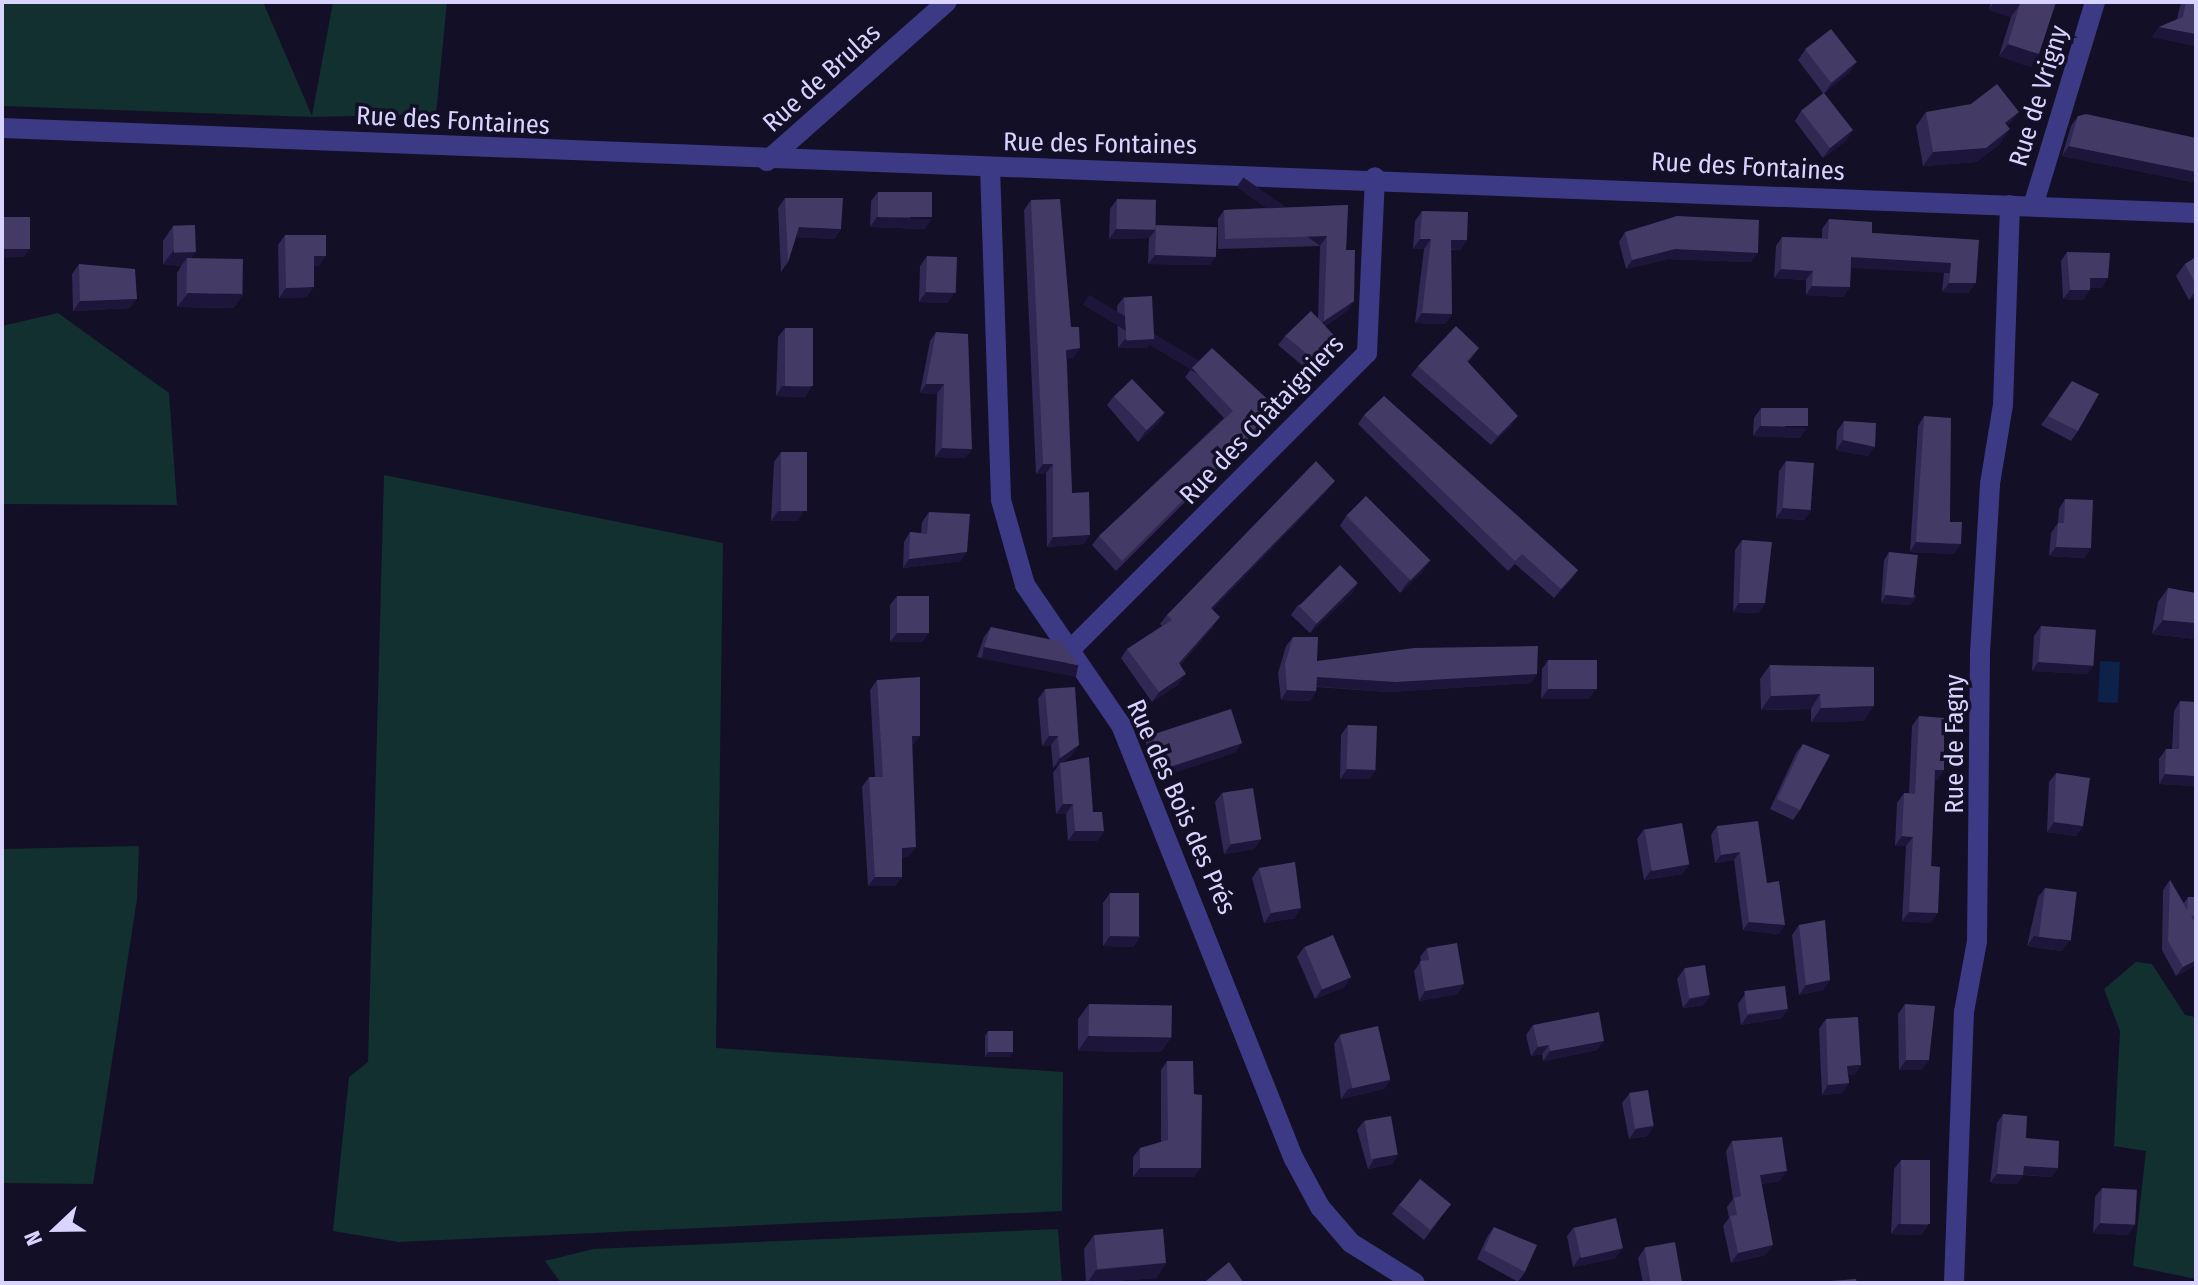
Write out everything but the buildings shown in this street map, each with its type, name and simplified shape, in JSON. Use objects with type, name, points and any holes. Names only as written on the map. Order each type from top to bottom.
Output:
[{"type":"street","name":"Rue de Brulas","points":[[767,161],[947,2]]},
{"type":"street","name":"Rue de Vrigny","points":[[2033,206],[2095,2]]},
{"type":"street","name":"Rue des Fontaines","points":[[2,128],[767,161],[1375,177],[2196,213]]},
{"type":"street","name":"Rue des Bois des Prés","points":[[990,167],[1001,500],[1025,585],[1073,647],[1121,725],[1168,832],[1300,1171],[1351,1243],[1415,1283]]},
{"type":"street","name":"Rue des Châtaigniers","points":[[1073,647],[1367,353],[1375,177]]},
{"type":"street","name":"Rue de Fagny","points":[[1954,1283],[1964,1012],[1977,941],[1980,653],[1990,484],[2003,405],[2010,205]]},
{"type":"green space","points":[[2,2],[263,2],[312,116],[333,2],[447,2],[436,114],[313,117],[2,106]]},
{"type":"green space","points":[[58,313],[169,393],[177,505],[2,504],[2,326]]},
{"type":"green space","points":[[384,475],[723,543],[716,1048],[1063,1072],[1062,1211],[399,1242],[333,1231],[349,1077],[368,1062]]},
{"type":"green space","points":[[139,846],[137,899],[93,1184],[2,1183],[2,849]]},
{"type":"green space","points":[[2136,962],[2152,964],[2185,1015],[2196,1017],[2196,1279],[2133,1266],[2146,1151],[2114,1146],[2120,1031],[2104,989]]},
{"type":"green space","points":[[1058,1229],[1062,1283],[561,1283],[545,1261],[593,1249]]},
{"type":"water","points":[[2100,661],[2120,662],[2118,703],[2098,702]]}]
